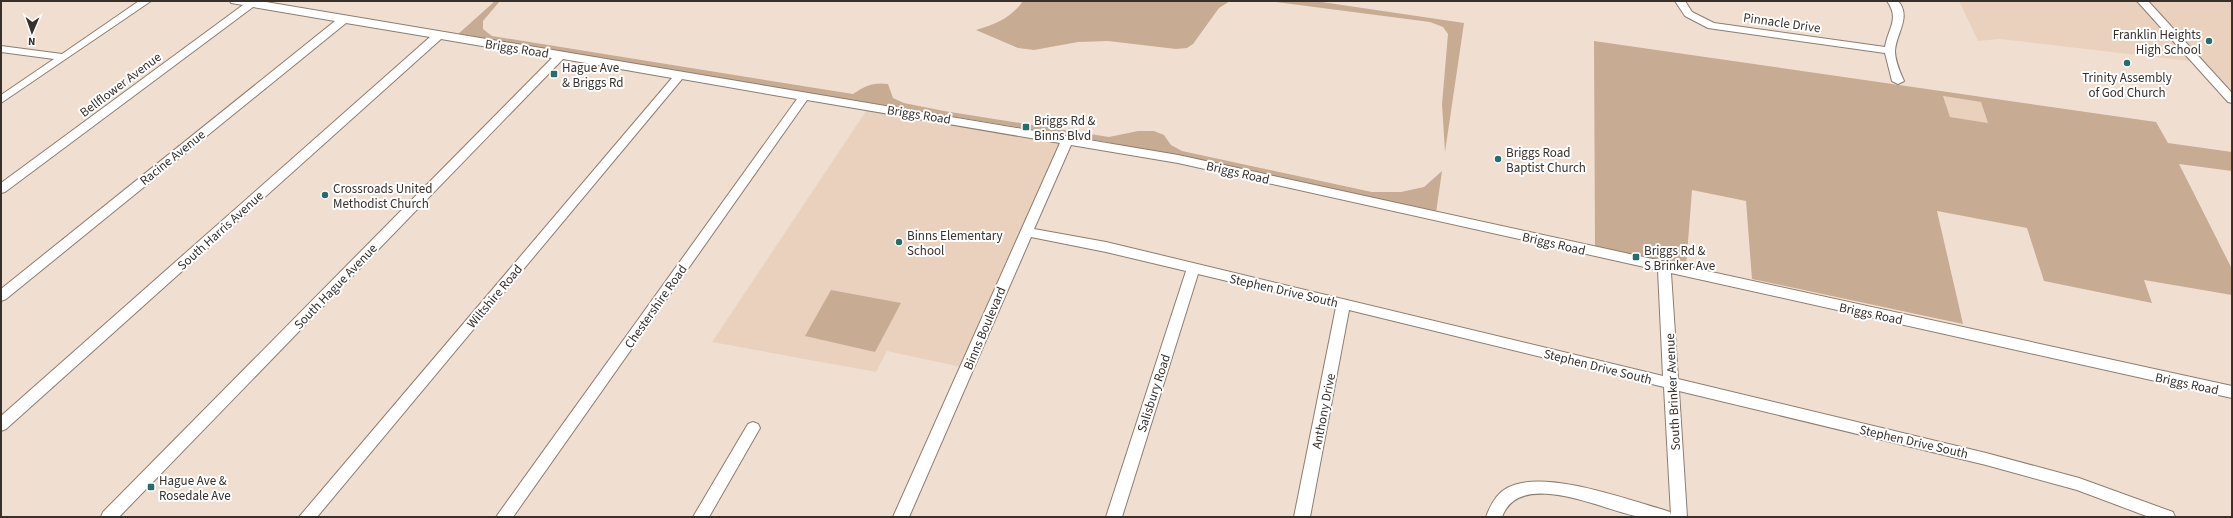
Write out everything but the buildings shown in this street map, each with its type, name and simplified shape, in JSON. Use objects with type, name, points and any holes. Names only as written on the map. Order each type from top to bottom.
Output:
[{"type":"street","points":[[1,100],[146,1]]},
{"type":"street","name":"Briggs Road","points":[[234,1],[254,2],[344,19],[1068,139],[1178,159],[1664,268],[2232,392]]},
{"type":"street","name":"Pinnacle Drive","points":[[1680,1],[1682,8],[1688,15],[1712,26],[1890,51]]},
{"type":"street","points":[[1892,1],[1898,8],[1900,16],[1893,33],[1890,51],[1898,80]]},
{"type":"street","points":[[2142,1],[2232,100]]},
{"type":"street","name":"Bellflower Avenue","points":[[1,189],[254,2]]},
{"type":"street","name":"Racine Avenue","points":[[1,296],[344,19]]},
{"type":"street","name":"South Harris Avenue","points":[[1,425],[439,35]]},
{"type":"street","points":[[1,49],[63,57]]},
{"type":"street","name":"South Hague Avenue","points":[[109,517],[561,55]]},
{"type":"street","name":"Wiltshire Road","points":[[307,517],[680,75]]},
{"type":"street","name":"Chestershire Road","points":[[504,517],[805,95]]},
{"type":"street","name":"Binns Boulevard","points":[[901,517],[1068,139]]},
{"type":"street","name":"Stephen Drive South","points":[[1026,232],[1106,246],[1671,384],[1986,459],[2079,484],[2167,517]]},
{"type":"street","name":"Salisbury Road","points":[[1114,517],[1193,268]]},
{"type":"street","name":"South Brinker Avenue","points":[[1664,268],[1679,517]]},
{"type":"street","name":"Anthony Drive","points":[[1302,517],[1343,304]]},
{"type":"street","points":[[701,517],[753,428]]},
{"type":"street","points":[[1497,510],[1517,489],[1538,488],[1560,490],[1664,517]]},
{"type":"shaded area","points":[[495,1],[500,1],[483,21],[483,29],[492,36],[853,94],[869,85],[888,84],[893,98],[904,103],[944,111],[1109,137],[1138,131],[1154,131],[1164,135],[1171,145],[1182,151],[1372,192],[1401,192],[1424,187],[1442,171],[1436,213],[1107,142],[457,35]]},
{"type":"shaded area","points":[[1023,1],[1230,1],[1219,8],[1193,44],[1187,48],[1176,49],[1108,41],[1078,42],[1034,50],[1018,48],[976,30],[1002,20],[1013,12]]},
{"type":"shaded area","points":[[1269,1],[1315,1],[1464,23],[1445,152],[1442,104],[1448,34],[1443,27],[1430,22]]},
{"type":"shaded area","points":[[1959,1],[2232,1],[2232,91],[2206,63],[2000,39],[1978,41]]},
{"type":"shaded area","points":[[1594,41],[2156,122],[2168,143],[2232,152],[2232,171],[2179,164],[2232,269],[2232,295],[2144,280],[2152,303],[2044,281],[2027,228],[1937,211],[1963,324],[1752,279],[1746,201],[1692,190],[1686,268],[1595,248]],"holes":[[[1943,96],[1981,102],[1988,123],[1950,117]]]},
{"type":"shaded area","points":[[1943,96],[1981,102],[1988,123],[1950,117]]},
{"type":"shaded area","name":"Binns Elementary School","points":[[868,108],[1065,142],[961,367],[887,351],[876,372],[712,342]]},
{"type":"shaded area","points":[[831,290],[901,303],[875,352],[805,336]]},
{"type":"place","name":"Franklin Heights High School","points":[[2209,41]]},
{"type":"place","name":"Trinity Assembly of God Church","points":[[2127,63]]},
{"type":"place","name":"Hague Ave & Briggs Rd","points":[[554,74]]},
{"type":"place","name":"Briggs Rd & Binns Blvd","points":[[1026,127]]},
{"type":"place","name":"Briggs Road Baptist Church","points":[[1498,159]]},
{"type":"place","name":"Crossroads United Methodist Church","points":[[325,195]]},
{"type":"place","name":"Binns Elementary School","points":[[899,242]]},
{"type":"place","name":"Briggs Rd & S Brinker Ave","points":[[1636,257]]},
{"type":"place","name":"Hague Ave & Rosedale Ave","points":[[151,487]]}]
